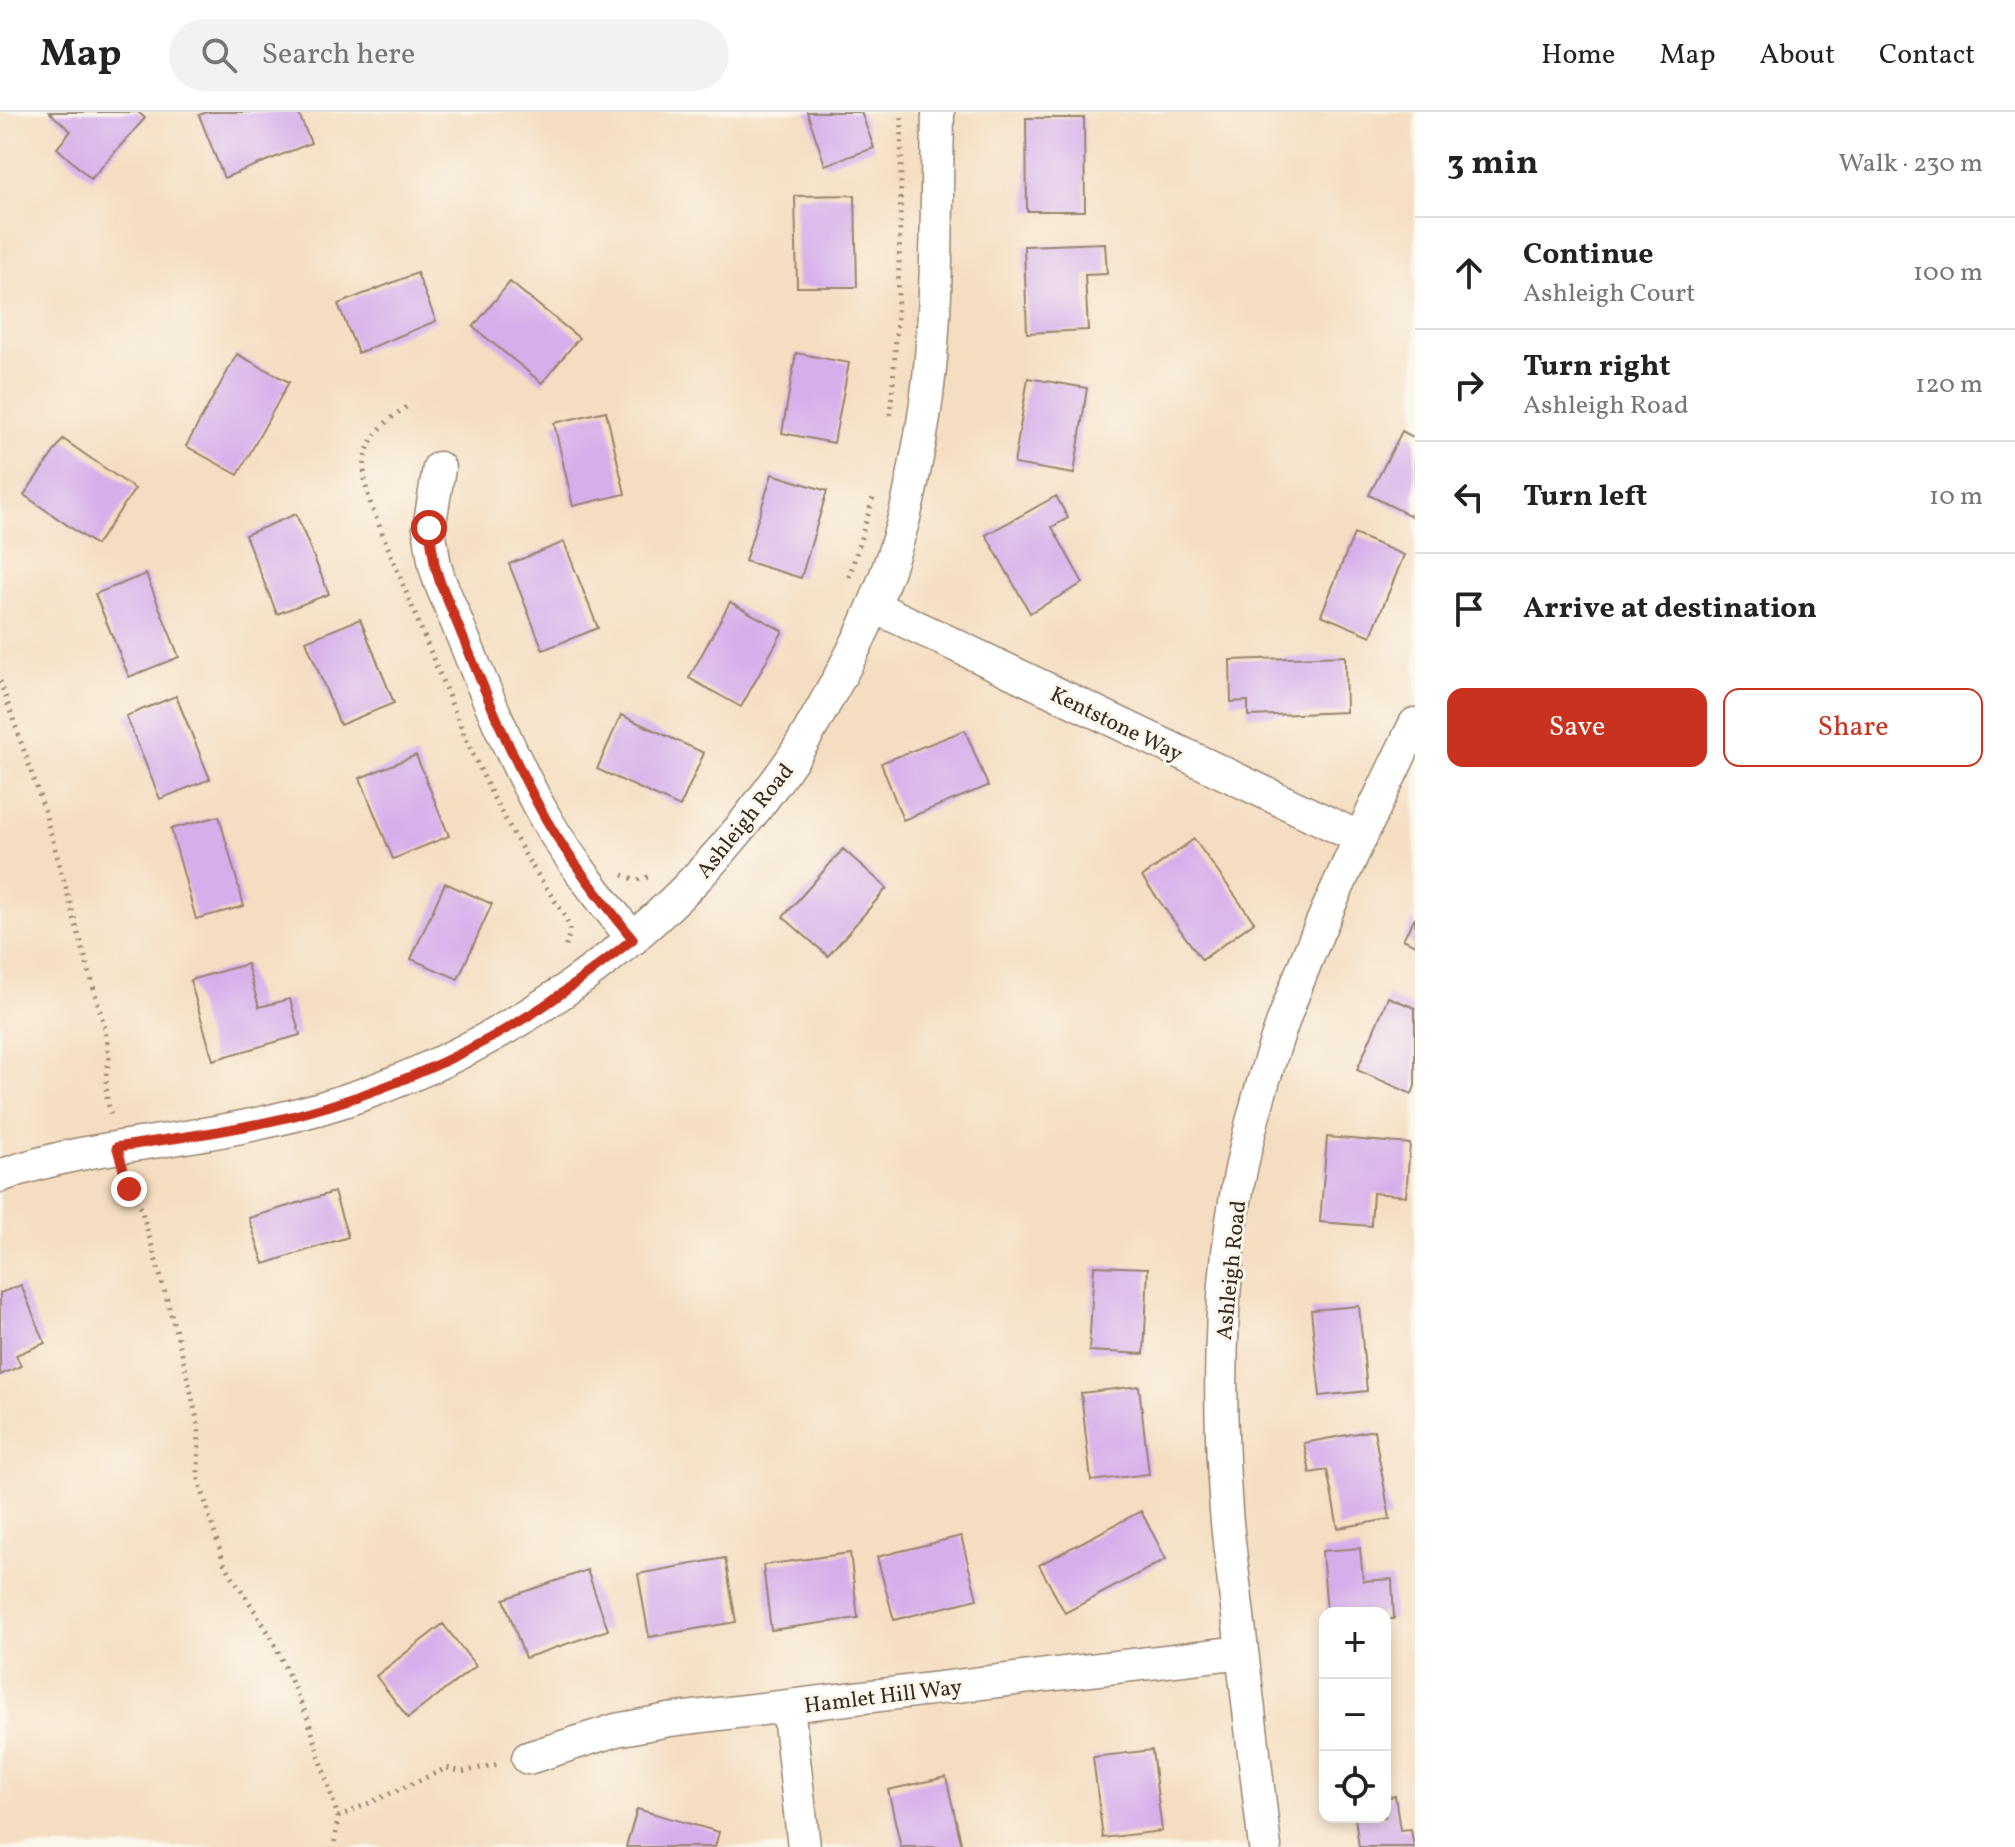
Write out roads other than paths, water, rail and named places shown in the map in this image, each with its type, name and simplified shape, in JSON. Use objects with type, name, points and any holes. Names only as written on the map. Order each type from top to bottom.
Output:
[{"type":"street","name":"Ashleigh Road","points":[[0,1176],[84,1152],[117,1127],[236,1128],[296,1115],[359,1096],[420,1072],[483,1042],[583,979],[633,939],[692,884],[735,837],[796,755],[846,667],[875,607],[891,563],[908,500],[925,409],[933,313],[938,112]]},
{"type":"street","points":[[439,468],[429,528],[440,582],[518,767],[579,870],[633,939]]},
{"type":"street","name":"Kentstone Way","points":[[875,607],[1360,838]]},
{"type":"street","name":"Ashleigh Road","points":[[1265,1847],[1226,1514],[1221,1422],[1222,1324],[1232,1222],[1247,1142],[1280,1027],[1360,838],[1415,724]]},
{"type":"street","name":"Hamlet Hill Way","points":[[528,1758],[616,1730],[669,1720],[1242,1652]]},
{"type":"street","points":[[788,1706],[804,1847]]}]
